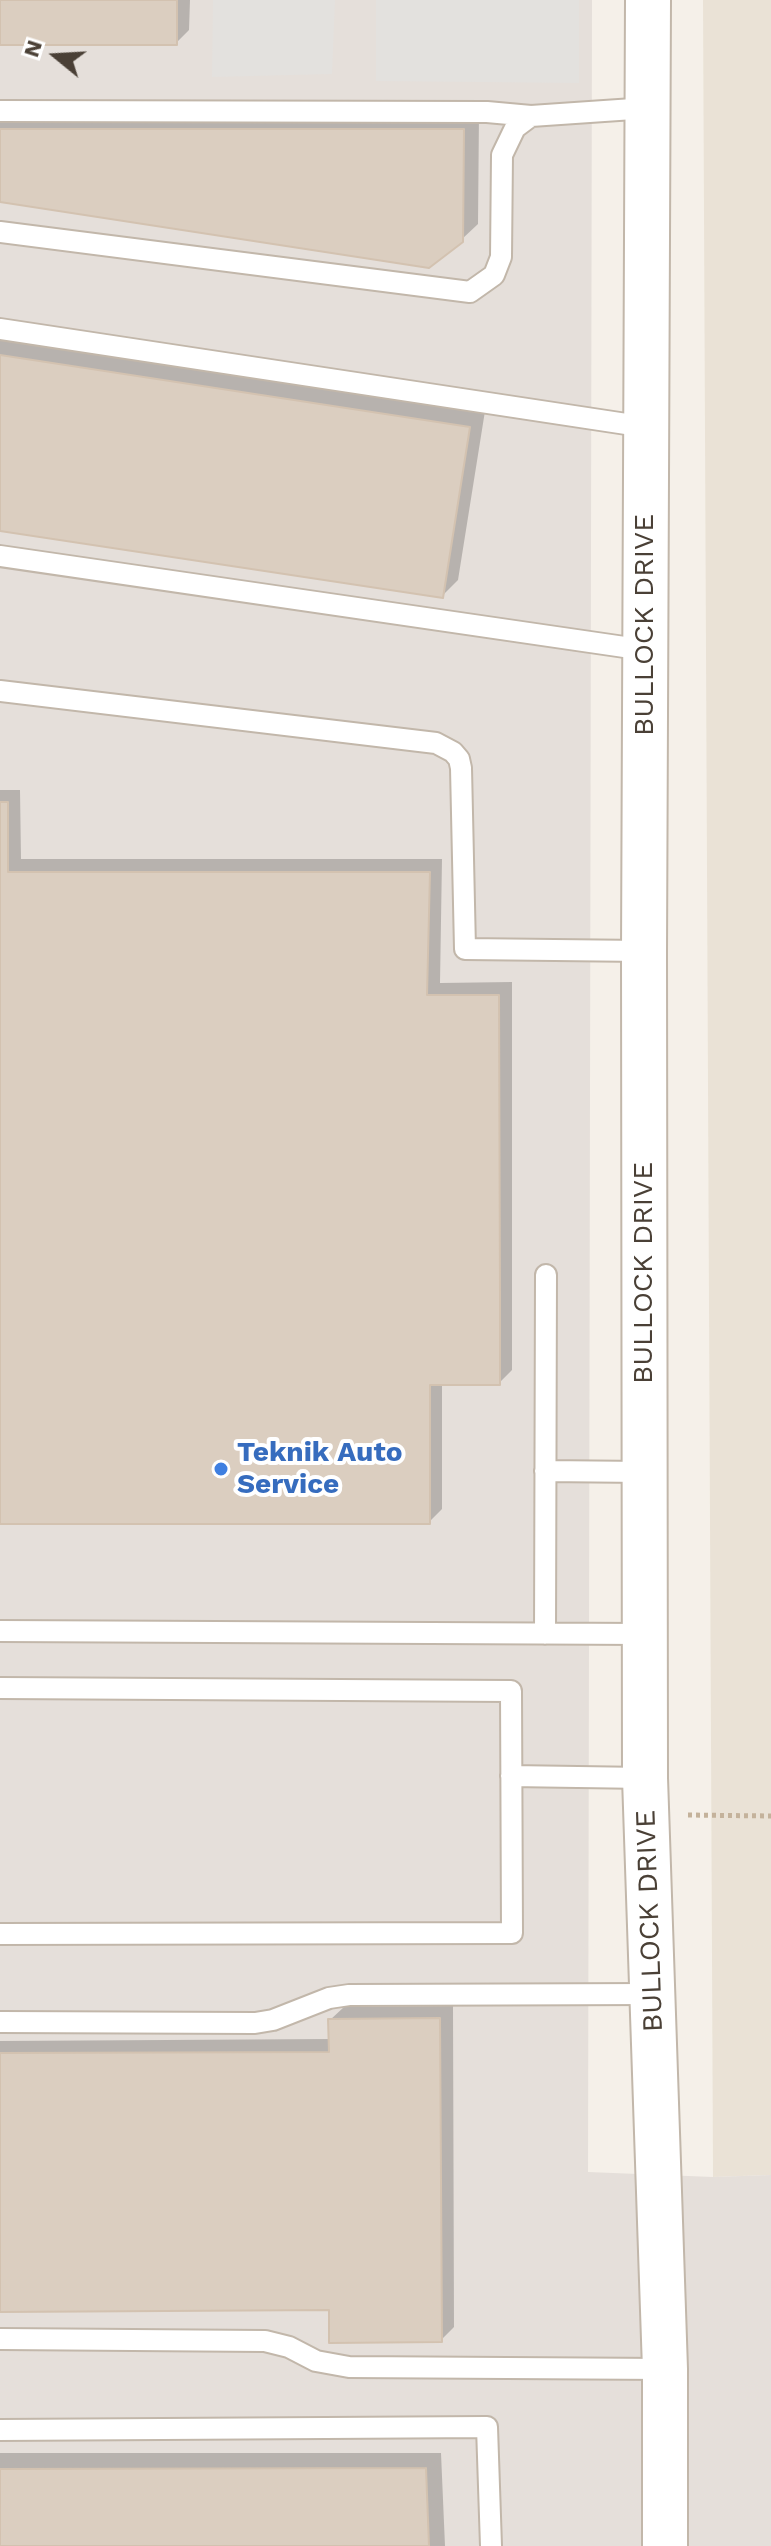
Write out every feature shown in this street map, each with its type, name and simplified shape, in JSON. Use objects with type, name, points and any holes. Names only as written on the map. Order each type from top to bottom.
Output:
[{"type":"street","name":"BULLOCK DRIVE","points":[[648,0],[644,951],[646,1796],[665,2369],[665,2546]]},
{"type":"lane","points":[[0,111],[487,112],[531,116],[648,108]]},
{"type":"lane","points":[[0,232],[470,292],[494,275],[501,257],[502,155],[515,128],[531,116]]},
{"type":"lane","points":[[0,329],[646,427]]},
{"type":"lane","points":[[0,556],[645,650]]},
{"type":"lane","points":[[0,691],[436,743],[453,752],[461,768],[465,949],[644,951]]},
{"type":"lane","points":[[545,1634],[546,1275]]},
{"type":"lane","points":[[545,1471],[644,1472]]},
{"type":"lane","points":[[0,1631],[645,1634]]},
{"type":"lane","points":[[0,1688],[511,1691],[512,1933],[0,1934]]},
{"type":"lane","points":[[511,1776],[646,1796]]},
{"type":"lane","points":[[0,2022],[255,2023],[273,2020],[329,1998],[349,1995],[653,1994]]},
{"type":"lane","points":[[0,2339],[265,2341],[289,2347],[316,2361],[349,2367],[665,2369]]},
{"type":"lane","points":[[0,2430],[487,2427],[491,2546]]},
{"type":"path","points":[[646,1796],[771,1816]]},
{"type":"shaded area","points":[[0,0],[592,0],[588,2172],[713,2177],[771,2175],[771,2546],[0,2546]]},
{"type":"shaded area","points":[[213,0],[335,0],[332,74],[212,77]]},
{"type":"shaded area","points":[[376,0],[579,0],[579,83],[376,81]]},
{"type":"shaded area","points":[[703,0],[771,0],[771,2175],[713,2177]]},
{"type":"building","points":[[0,0],[177,0],[177,45],[0,45]]},
{"type":"building","points":[[0,129],[464,129],[463,242],[429,268],[0,202]]},
{"type":"building","points":[[0,355],[470,427],[443,598],[0,531]]},
{"type":"building","points":[[0,802],[8,802],[8,872],[430,872],[427,995],[499,995],[500,1385],[430,1385],[430,1524],[0,1524]]},
{"type":"building","points":[[440,2018],[442,2342],[329,2343],[329,2310],[0,2312],[0,2053],[329,2052],[328,2019]]},
{"type":"building","points":[[426,2468],[429,2546],[0,2546],[0,2469]]},
{"type":"place","name":"Teknik Auto Service","points":[[221,1469]]}]
